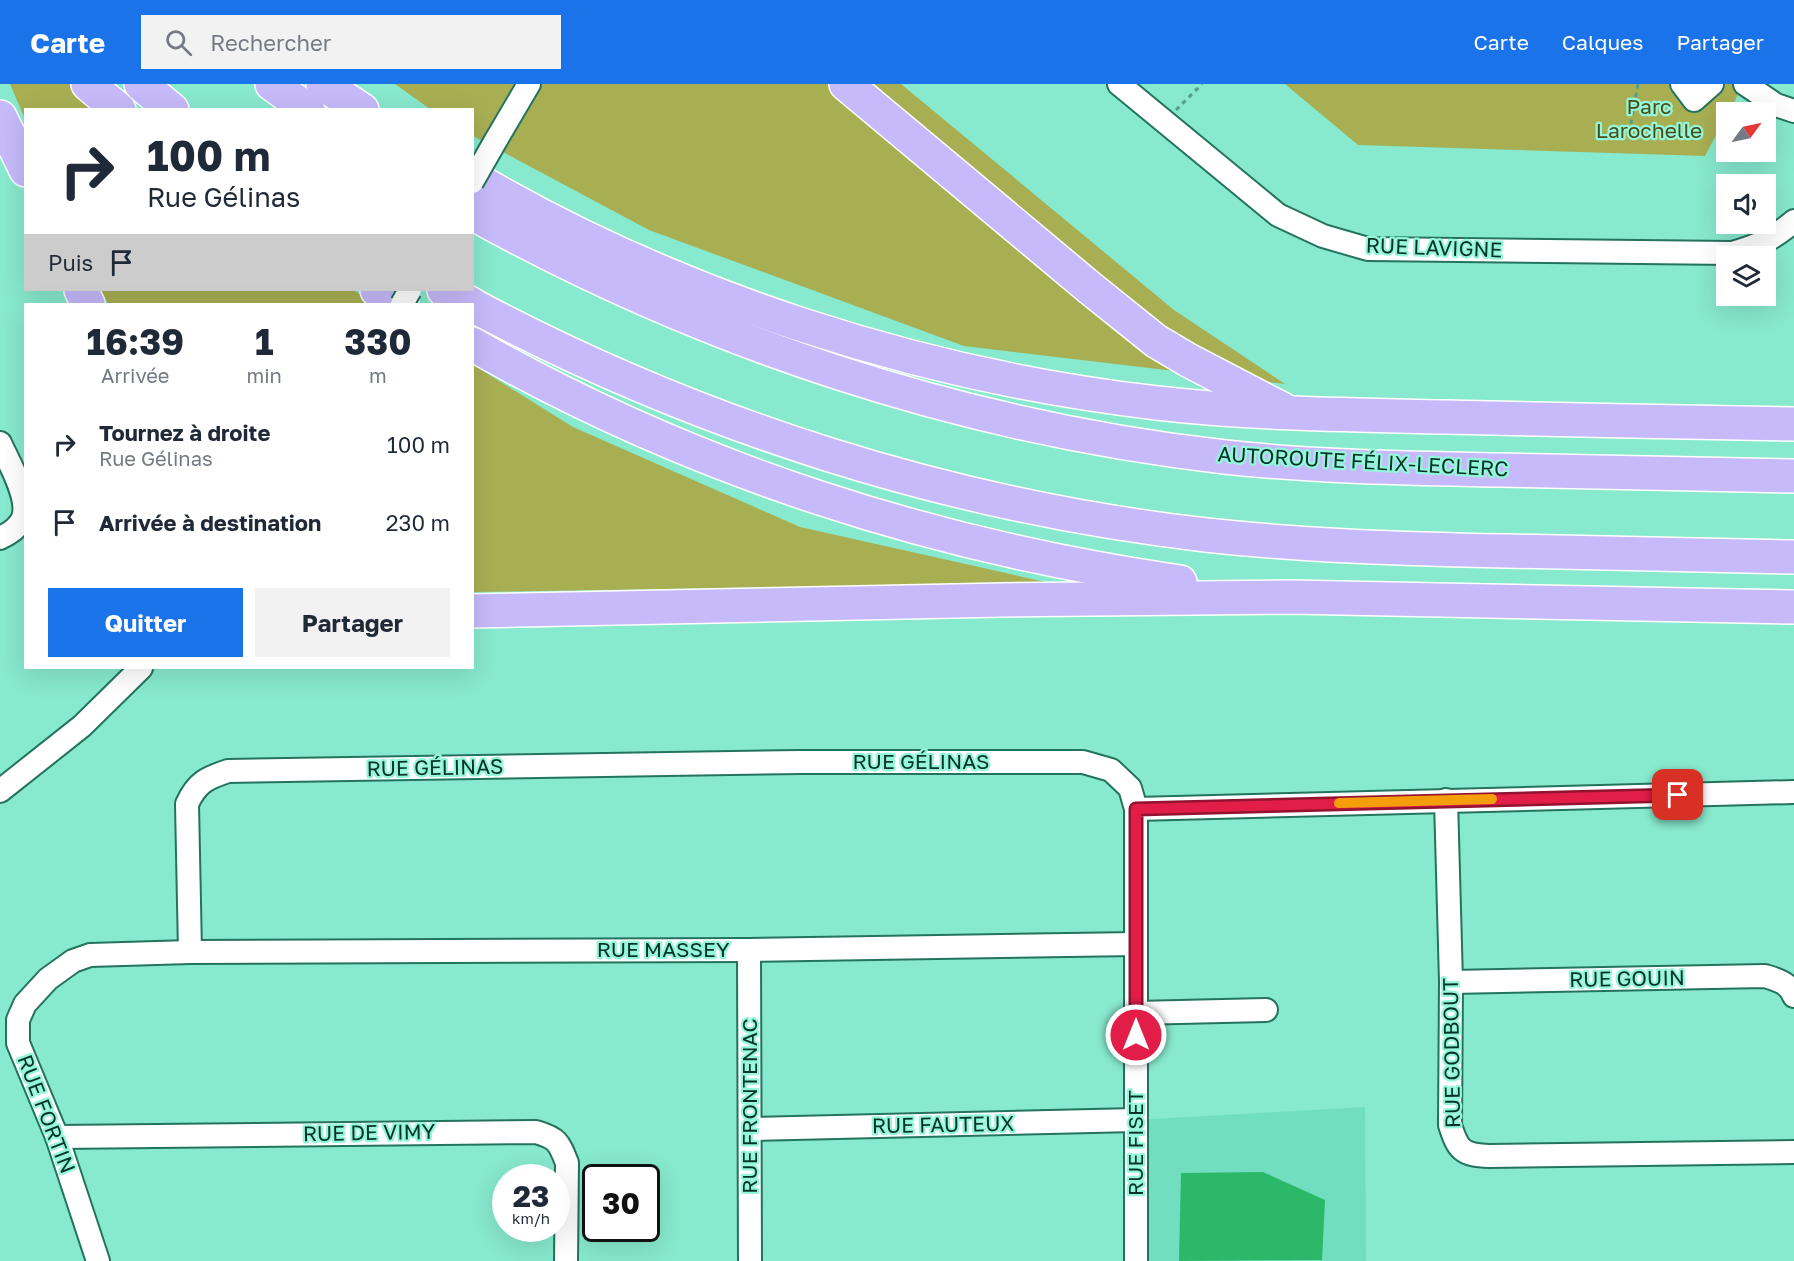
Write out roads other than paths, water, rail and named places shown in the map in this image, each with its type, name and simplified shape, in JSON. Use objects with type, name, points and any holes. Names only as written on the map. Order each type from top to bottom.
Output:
[{"type":"highway","points":[[88,84],[117,108]]},
{"type":"highway","points":[[141,84],[170,108]]},
{"type":"highway","points":[[272,84],[305,108]]},
{"type":"highway","points":[[323,84],[359,108]]},
{"type":"highway","points":[[846,84],[1156,341],[1292,414]]},
{"type":"highway","points":[[0,117],[24,166]]},
{"type":"highway","points":[[474,180],[651,267],[781,317],[858,342],[971,372],[1055,389],[1171,405],[1292,414],[1794,424]]},
{"type":"highway","name":"AUTOROUTE FÉLIX-LECLERC","points":[[474,214],[586,272],[737,337],[897,391],[975,412],[1056,430],[1183,451],[1320,465],[1794,476]]},
{"type":"highway","points":[[379,291],[400,303]]},
{"type":"highway","points":[[446,291],[468,303]]},
{"type":"highway","points":[[474,306],[595,365],[706,411],[788,441],[923,482],[1055,512],[1202,534],[1328,545],[1794,557]]},
{"type":"highway","points":[[474,345],[625,423],[718,462],[827,501],[919,528],[1038,557],[1136,575],[1291,597]]},
{"type":"highway","points":[[474,611],[1002,600],[1291,597],[1794,607]]},
{"type":"street","points":[[474,176],[529,84]]},
{"type":"street","name":"RUE LAVIGNE","points":[[1119,84],[1278,215],[1323,236],[1368,249],[1732,253],[1758,246],[1778,235],[1794,221]]},
{"type":"street","points":[[1682,84],[1694,100],[1712,84]]},
{"type":"street","points":[[1745,84],[1776,105],[1794,111]]},
{"type":"street","points":[[0,443],[19,483],[24,500],[23,519],[14,531],[0,538]]},
{"type":"street","points":[[0,791],[82,726],[140,669]]},
{"type":"street","name":"RUE GÉLINAS","points":[[190,952],[187,804],[194,789],[211,777],[228,771],[801,762],[1083,762],[1111,770],[1130,788],[1136,809]]},
{"type":"street","points":[[1136,809],[1794,792]]},
{"type":"street","name":"RUE GODBOUT","points":[[1446,800],[1450,1125],[1456,1144],[1462,1151],[1474,1156],[1794,1152]]},
{"type":"street","name":"RUE FISET","points":[[1136,809],[1136,1261]]},
{"type":"street","name":"RUE MASSEY","points":[[190,952],[749,950],[1136,944]]},
{"type":"street","name":"RUE FRONTENAC","points":[[749,950],[750,1261]]},
{"type":"street","name":"RUE FORTIN","points":[[98,1261],[57,1137],[18,1043],[18,1020],[25,1004],[56,973],[73,961],[90,955],[190,952]]},
{"type":"street","name":"RUE GOUIN","points":[[1450,982],[1765,976],[1781,981],[1792,990],[1794,996]]},
{"type":"street","points":[[1136,1013],[1266,1010]]},
{"type":"street","name":"RUE FAUTEUX","points":[[751,1129],[1136,1120]]},
{"type":"street","name":"RUE DE VIMY","points":[[57,1137],[536,1131],[552,1137],[561,1148],[567,1163],[566,1261]]},
{"type":"park label","name":"Parc Larochelle","points":[[1649,119]]}]
